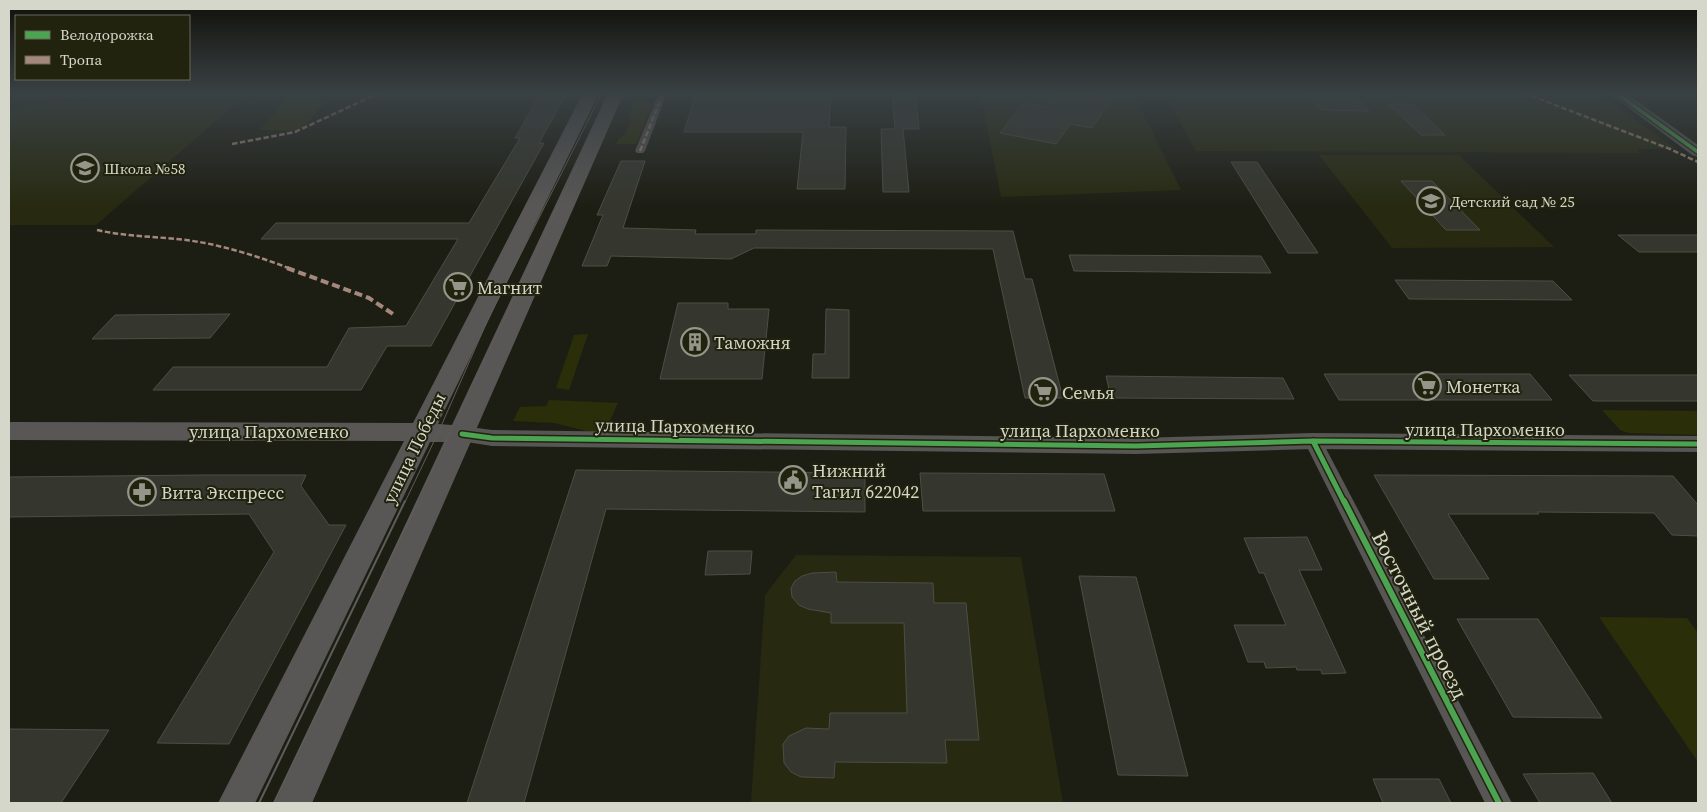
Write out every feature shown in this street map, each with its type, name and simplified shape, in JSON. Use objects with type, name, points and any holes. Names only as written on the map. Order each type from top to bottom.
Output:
[{"type":"main road","name":"улица Победы","points":[[236,803],[408,464],[421,432],[572,131]]},
{"type":"main road","name":"улица Победы","points":[[293,803],[599,131]]},
{"type":"main road","name":"улица Пархоменко","points":[[9,430],[421,432],[462,434]]},
{"type":"street","points":[[640,151],[648,131]]},
{"type":"street","points":[[1669,131],[1698,152]]},
{"type":"street","name":"улица Пархоменко","points":[[462,434],[492,438],[1136,446],[1313,442],[1698,444]]},
{"type":"street","name":"Восточный проезд","points":[[1313,442],[1499,803]]},
{"type":"shaded area","name":"Школа №58","points":[[9,131],[204,131],[96,225],[9,225]]},
{"type":"shaded area","points":[[627,131],[641,131],[636,144],[616,144],[619,138],[625,135]]},
{"type":"shaded area","points":[[988,131],[1152,131],[1181,190],[1001,197]]},
{"type":"shaded area","points":[[1185,131],[1651,131],[1676,149],[1636,149],[1640,153],[1196,151]]},
{"type":"shaded area","name":"Детский сад № 25","points":[[1319,155],[1459,155],[1554,247],[1392,248]]},
{"type":"shaded area","points":[[588,334],[569,390],[556,388],[574,335]]},
{"type":"shaded area","points":[[549,400],[618,403],[608,425],[594,433],[554,423],[513,421],[520,407],[546,406]]},
{"type":"shaded area","points":[[1602,410],[1698,411],[1698,435],[1628,433],[1620,430]]},
{"type":"shaded area","points":[[796,555],[1021,557],[1063,803],[751,803],[765,595]]},
{"type":"shaded area","points":[[1599,617],[1687,618],[1698,633],[1698,762]]},
{"type":"building","points":[[519,131],[546,131],[539,143],[544,143],[431,346],[387,346],[361,390],[153,390],[173,367],[327,367],[349,328],[406,326],[458,239],[261,239],[276,223],[469,223],[520,138],[515,138]]},
{"type":"building","points":[[846,131],[845,189],[797,189],[803,132],[684,132]]},
{"type":"building","points":[[881,131],[903,131],[909,192],[883,192]]},
{"type":"building","points":[[1002,131],[1065,131],[1056,144],[1000,133]]},
{"type":"building","points":[[1417,131],[1441,131],[1445,135],[1421,135]]},
{"type":"building","points":[[621,161],[645,161],[623,228],[696,230],[695,234],[756,234],[756,230],[1013,231],[1025,279],[1032,279],[1063,398],[1025,398],[993,249],[754,248],[731,259],[611,256],[607,266],[582,266],[603,215],[597,215]]},
{"type":"building","points":[[1231,162],[1257,162],[1318,253],[1288,253]]},
{"type":"building","points":[[1401,181],[1432,181],[1480,230],[1446,230]]},
{"type":"building","points":[[1618,235],[1698,235],[1698,252],[1639,252]]},
{"type":"building","points":[[1069,255],[1261,256],[1271,273],[1074,271]]},
{"type":"building","points":[[1395,280],[1553,281],[1572,300],[1409,299]]},
{"type":"building","name":"Таможня","points":[[678,303],[728,303],[728,309],[769,309],[762,379],[660,379]]},
{"type":"building","points":[[826,309],[849,310],[849,378],[812,378],[813,354],[825,354]]},
{"type":"building","points":[[230,314],[210,338],[92,339],[115,315]]},
{"type":"building","points":[[1324,374],[1530,374],[1552,400],[1339,400]]},
{"type":"building","points":[[1569,375],[1698,375],[1698,401],[1593,401]]},
{"type":"building","points":[[1106,376],[1283,378],[1294,399],[1111,398]]},
{"type":"building","points":[[576,470],[865,473],[865,512],[606,509],[524,803],[467,803]]},
{"type":"building","points":[[920,473],[1104,474],[1115,511],[923,511]]},
{"type":"building","points":[[306,475],[301,486],[329,525],[346,525],[229,744],[157,743],[274,552],[249,514],[9,517],[9,477]]},
{"type":"building","points":[[1374,475],[1673,476],[1698,505],[1698,536],[1672,535],[1654,513],[1537,512],[1539,514],[1448,514],[1489,579],[1434,579]]},
{"type":"building","points":[[1307,537],[1322,570],[1299,570],[1346,673],[1322,674],[1321,670],[1297,670],[1296,667],[1266,668],[1264,662],[1248,662],[1234,625],[1286,625],[1264,573],[1259,573],[1244,538]]},
{"type":"building","points":[[708,551],[752,551],[750,574],[705,575]]},
{"type":"building","points":[[836,572],[837,582],[933,583],[934,603],[966,603],[979,740],[945,740],[947,763],[835,762],[834,778],[801,777],[791,772],[784,763],[783,744],[789,736],[806,728],[829,729],[830,713],[907,713],[904,623],[831,623],[831,613],[808,609],[799,605],[792,597],[791,588],[795,581],[802,576],[812,573]]},
{"type":"building","points":[[1079,576],[1136,577],[1188,776],[1118,775]]},
{"type":"building","points":[[1457,619],[1538,619],[1602,718],[1513,717]]},
{"type":"building","points":[[9,729],[109,730],[61,803],[9,803]]},
{"type":"building","points":[[1593,773],[1612,803],[1540,803],[1523,774]]},
{"type":"building","points":[[1373,779],[1439,779],[1451,803],[1383,803]]},
{"type":"tram line","points":[[405,502],[438,433],[489,317],[583,131]]},
{"type":"tram line","points":[[417,502],[594,131]]},
{"type":"tram line","points":[[259,803],[405,501]]},
{"type":"tram line","points":[[274,803],[418,501]]},
{"type":"marked path","points":[[232,144],[297,131]]},
{"type":"marked path","points":[[640,151],[648,131]]},
{"type":"marked path","points":[[1623,131],[1698,162]]},
{"type":"marked path","points":[[97,230],[114,234],[204,243],[256,256],[369,298],[396,316]]},
{"type":"cycle path","points":[[1669,131],[1698,152]]},
{"type":"cycle path","points":[[462,434],[492,438],[1136,446],[1313,441],[1698,444]]},
{"type":"cycle path","points":[[1313,441],[1499,803]]},
{"type":"place","name":"Школа №58","points":[[85,168]]},
{"type":"place","name":"Детский сад № 25","points":[[1431,201]]},
{"type":"place","name":"Магнит","points":[[458,287]]},
{"type":"place","name":"Таможня","points":[[695,342]]},
{"type":"place","name":"Монетка","points":[[1427,386]]},
{"type":"place","name":"Семья","points":[[1043,392]]},
{"type":"place","name":"Нижний Тагил 622042","points":[[793,480]]},
{"type":"place","name":"Вита Экспресс","points":[[142,492]]}]
